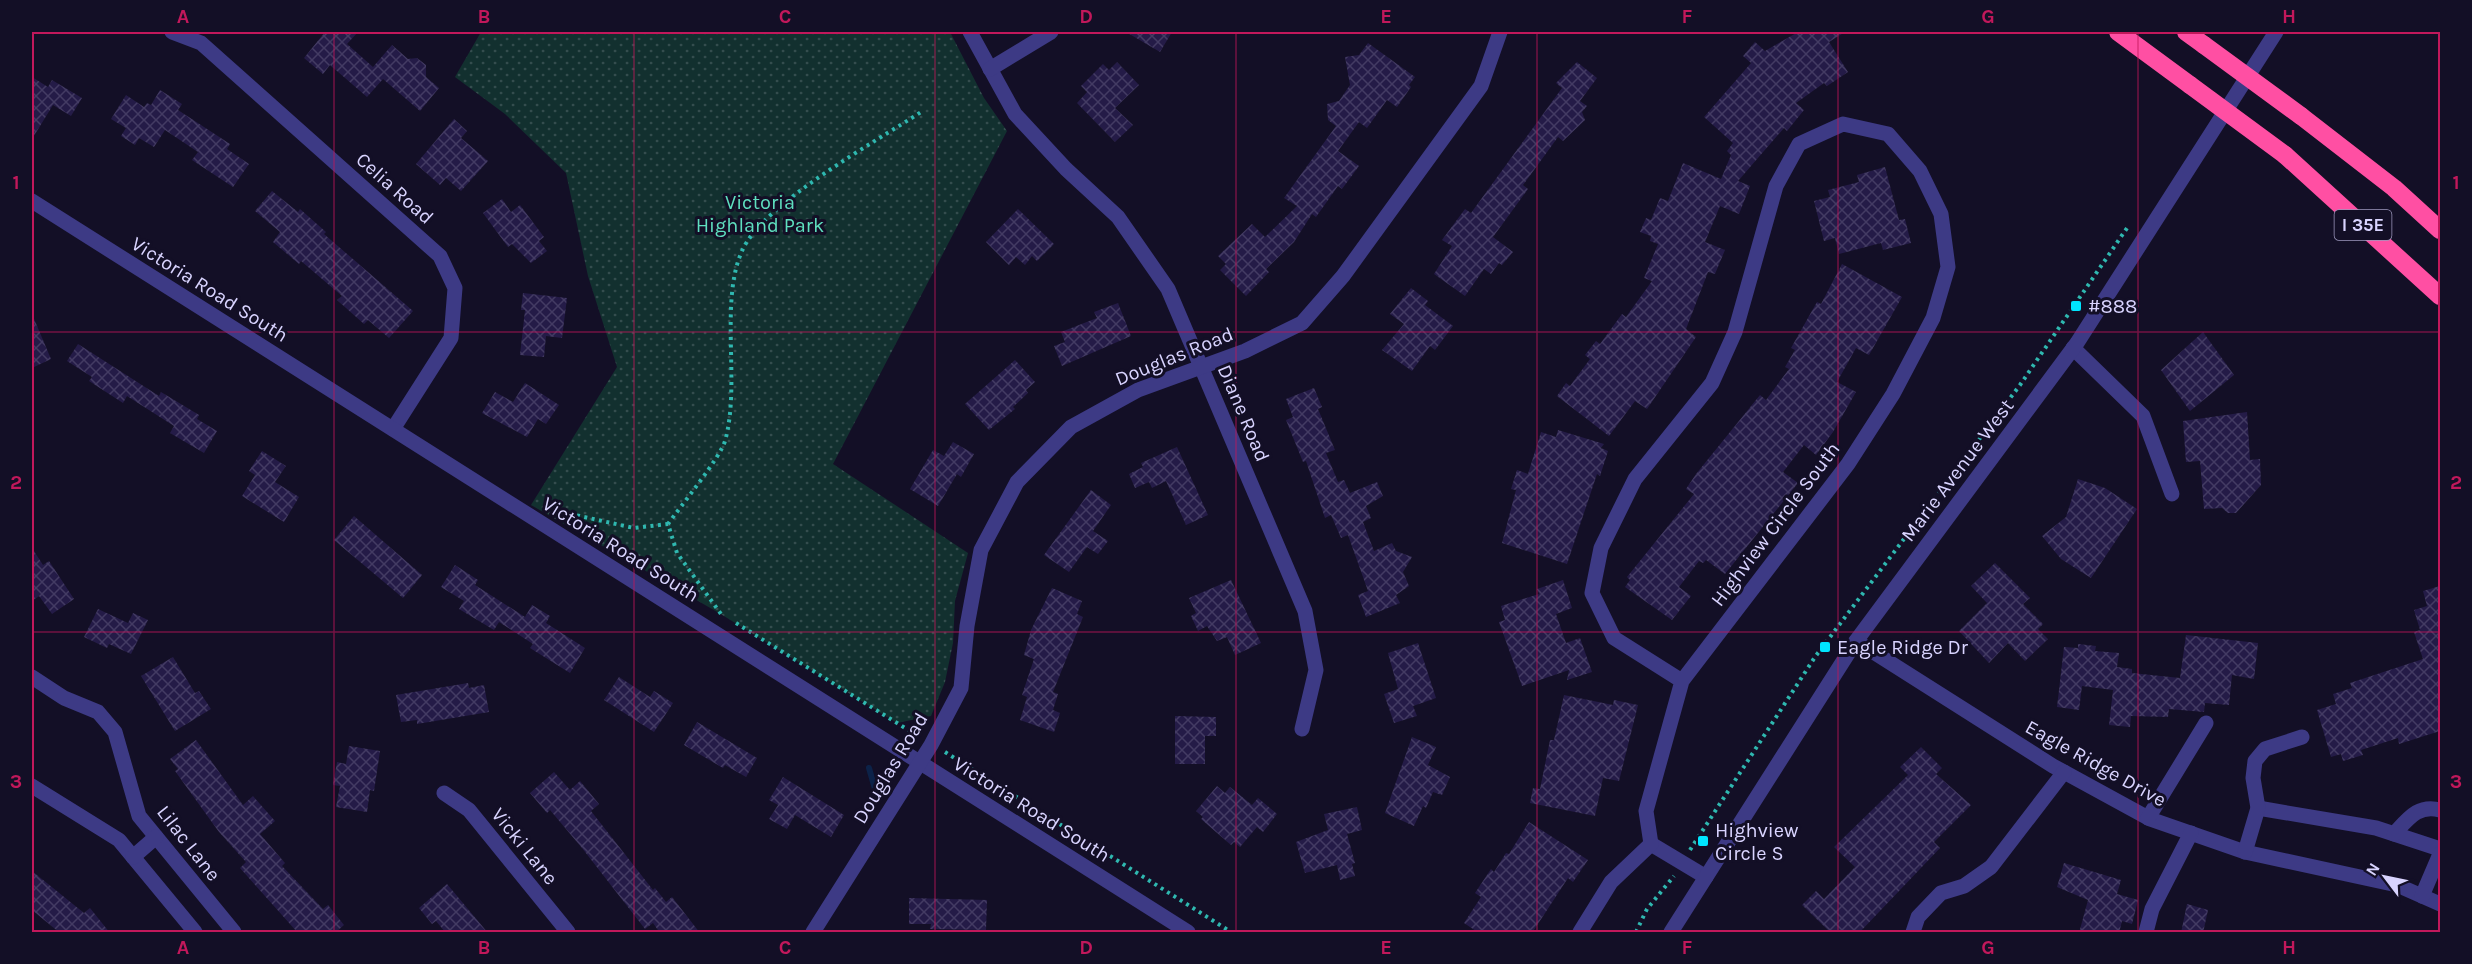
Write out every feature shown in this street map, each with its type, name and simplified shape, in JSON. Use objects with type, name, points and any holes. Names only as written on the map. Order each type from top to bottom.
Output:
[{"type":"highway","name":"I 35E","points":[[2118,32],[2285,155],[2440,296]]},
{"type":"highway","name":"I 35E","points":[[2186,32],[2394,188],[2440,230]]},
{"type":"street","name":"Celia Road","points":[[172,32],[201,43],[440,256],[455,288],[451,338],[393,429]]},
{"type":"street","name":"Diane Road","points":[[970,32],[1015,114],[1066,169],[1118,217],[1168,289],[1305,611],[1316,670],[1302,729]]},
{"type":"street","points":[[990,69],[1052,32]]},
{"type":"street","name":"Douglas Road","points":[[813,933],[920,762],[961,688],[968,626],[981,550],[1017,482],[1071,427],[1138,390],[1245,351],[1302,323],[1343,276],[1481,86],[1500,32]]},
{"type":"street","name":"Marie Avenue West","points":[[1671,933],[1856,641],[2073,348],[2276,32]]},
{"type":"street","name":"Highview Circle South","points":[[1651,844],[1646,811],[1682,681],[1848,464],[1893,394],[1933,318],[1948,267],[1941,214],[1920,171],[1888,134],[1844,124],[1799,144],[1776,186],[1735,332],[1712,383],[1635,478],[1601,548],[1592,593],[1614,638],[1682,681]]},
{"type":"street","name":"Victoria Road South","points":[[32,201],[1188,933]]},
{"type":"street","points":[[2073,348],[2143,416],[2172,494]]},
{"type":"street","name":"Eagle Ridge Drive","points":[[1856,641],[2064,772],[2148,818],[2245,852],[2397,885],[2440,904]]},
{"type":"street","name":"Lilac Lane","points":[[32,677],[64,698],[98,712],[115,732],[139,816],[234,933]]},
{"type":"street","points":[[2148,818],[2206,723]]},
{"type":"street","points":[[2245,852],[2258,808],[2253,778],[2254,761],[2265,749],[2302,737]]},
{"type":"street","points":[[1913,933],[1918,917],[1941,893],[1964,886],[1991,867],[2064,772]]},
{"type":"street","points":[[32,786],[119,840],[195,933]]},
{"type":"street","name":"Vicki Lane","points":[[444,793],[469,810],[568,933]]},
{"type":"street","points":[[2394,834],[2417,811],[2430,807],[2440,810]]},
{"type":"street","points":[[2258,808],[2376,828],[2440,849]]},
{"type":"street","points":[[2146,933],[2152,909],[2191,833]]},
{"type":"street","points":[[133,857],[156,837]]},
{"type":"street","points":[[1580,933],[1611,882],[1651,844],[1706,877]]},
{"type":"street","points":[[2422,896],[2440,855]]},
{"type":"path","points":[[668,524],[724,442],[730,399],[734,277],[742,249],[756,231],[791,196],[921,112]]},
{"type":"path","points":[[1636,933],[1647,909],[1683,863],[1815,657],[2020,385],[2133,220]]},
{"type":"green space","name":"Victoria Highland Park","points":[[481,32],[950,32],[984,98],[1007,131],[833,464],[968,553],[955,601],[953,643],[945,682],[931,716],[897,723],[719,613],[531,505],[617,367],[588,276],[566,173],[505,114],[455,77]]},
{"type":"building","points":[[325,32],[358,32],[347,44],[373,67],[392,45],[408,59],[417,58],[426,65],[426,77],[439,88],[420,111],[383,79],[367,97],[330,65],[323,74],[304,58]]},
{"type":"building","points":[[1126,32],[1172,32],[1160,52]]},
{"type":"building","points":[[1798,32],[1845,32],[1829,42],[1848,72],[1827,86],[1824,83],[1796,103],[1804,110],[1787,131],[1784,128],[1738,181],[1750,186],[1739,214],[1720,206],[1705,242],[1725,250],[1715,274],[1708,272],[1686,329],[1696,337],[1647,409],[1635,401],[1609,436],[1557,396],[1566,383],[1570,386],[1590,359],[1585,355],[1596,341],[1600,344],[1622,314],[1626,317],[1652,281],[1644,278],[1658,244],[1650,241],[1651,236],[1640,232],[1646,218],[1651,220],[1660,198],[1668,201],[1683,163],[1721,179],[1731,155],[1727,151],[1733,143],[1704,117],[1751,63],[1743,56],[1755,42],[1765,51]]},
{"type":"building","points":[[1368,43],[1415,77],[1409,85],[1411,87],[1397,107],[1387,100],[1367,128],[1359,122],[1338,151],[1359,166],[1342,189],[1338,186],[1316,217],[1312,214],[1294,242],[1266,269],[1269,272],[1246,296],[1220,270],[1226,264],[1218,256],[1252,224],[1265,237],[1297,206],[1284,198],[1336,126],[1328,120],[1327,104],[1339,101],[1350,85],[1345,57],[1359,55]]},
{"type":"building","points":[[1117,62],[1139,85],[1115,108],[1133,125],[1115,142],[1077,103],[1087,92],[1081,86],[1103,64],[1109,70]]},
{"type":"building","points":[[1577,62],[1597,78],[1580,101],[1587,106],[1582,112],[1585,120],[1563,141],[1558,137],[1523,185],[1528,189],[1493,237],[1513,252],[1502,265],[1499,263],[1491,274],[1484,269],[1465,296],[1434,274],[1452,246],[1442,240],[1465,209],[1471,213],[1562,88],[1556,83]]},
{"type":"building","points":[[32,77],[48,87],[52,80],[82,98],[71,116],[53,105],[32,139]]},
{"type":"building","points":[[160,90],[182,104],[178,110],[230,144],[227,149],[249,164],[233,187],[192,160],[198,152],[165,130],[154,147],[139,138],[135,145],[121,136],[126,128],[111,119],[126,95],[144,107],[147,103],[151,105]]},
{"type":"building","points":[[454,119],[467,131],[461,138],[488,161],[461,191],[446,178],[440,185],[416,164]]},
{"type":"building","points":[[1885,167],[1899,220],[1905,219],[1911,243],[1883,250],[1881,243],[1839,254],[1835,238],[1824,241],[1814,201],[1830,197],[1828,190],[1859,182],[1857,175]]},
{"type":"building","points":[[272,191],[298,212],[300,209],[326,232],[324,234],[413,311],[389,338],[368,320],[364,324],[337,300],[342,296],[301,261],[299,264],[273,242],[280,232],[255,211]]},
{"type":"building","points":[[502,199],[511,212],[520,205],[544,237],[539,241],[547,251],[531,263],[512,244],[508,247],[483,213]]},
{"type":"building","points":[[1018,209],[1054,244],[1037,261],[1032,256],[1025,265],[1016,257],[1009,265],[986,242]]},
{"type":"building","points":[[1842,264],[1902,297],[1869,355],[1856,348],[1837,382],[1856,392],[1833,432],[1816,455],[1804,445],[1783,472],[1798,483],[1725,574],[1706,560],[1703,563],[1699,561],[1679,587],[1691,596],[1672,620],[1625,587],[1630,580],[1627,577],[1694,494],[1686,489],[1696,474],[1760,395],[1766,400],[1789,369],[1785,367],[1795,350],[1791,348],[1817,302],[1821,304]]},
{"type":"building","points":[[1411,288],[1428,301],[1425,305],[1453,326],[1435,350],[1430,346],[1412,371],[1382,350],[1404,324],[1390,314]]},
{"type":"building","points":[[523,293],[567,298],[562,338],[546,336],[544,357],[520,355],[525,310],[521,310]]},
{"type":"building","points":[[1118,303],[1131,336],[1062,366],[1054,346],[1065,342],[1061,332],[1097,318],[1094,312]]},
{"type":"building","points":[[32,314],[51,359],[32,368]]},
{"type":"building","points":[[2203,332],[2234,375],[2190,411],[2161,370]]},
{"type":"building","points":[[78,344],[159,396],[161,392],[199,415],[197,419],[217,431],[204,453],[170,433],[174,426],[127,396],[123,403],[89,381],[92,377],[67,361]]},
{"type":"building","points":[[1015,360],[1035,382],[1026,390],[1028,393],[1013,407],[1015,409],[989,430],[965,404]]},
{"type":"building","points":[[525,383],[559,405],[546,424],[538,419],[527,437],[482,413],[495,392],[513,402]]},
{"type":"building","points":[[1314,388],[1322,407],[1318,409],[1335,450],[1326,453],[1338,482],[1344,480],[1350,493],[1377,482],[1383,496],[1366,506],[1371,518],[1363,522],[1374,551],[1392,543],[1396,551],[1412,557],[1403,572],[1409,586],[1396,595],[1400,603],[1366,617],[1358,595],[1368,591],[1348,535],[1341,538],[1331,515],[1325,518],[1306,461],[1303,462],[1286,420],[1293,417],[1286,399]]},
{"type":"building","points":[[2247,412],[2250,460],[2260,459],[2261,485],[2236,513],[2228,513],[2222,508],[2204,509],[2200,461],[2186,462],[2183,421]]},
{"type":"building","points":[[1558,430],[1604,444],[1601,448],[1608,451],[1600,476],[1597,474],[1567,564],[1502,543],[1516,490],[1511,489],[1517,470],[1528,474],[1541,432],[1556,437]]},
{"type":"building","points":[[953,442],[974,454],[961,477],[957,474],[938,506],[910,489],[933,450],[944,456]]},
{"type":"building","points":[[1177,447],[1208,515],[1186,525],[1166,481],[1152,488],[1149,482],[1135,488],[1129,474],[1143,467],[1141,463]]},
{"type":"building","points":[[262,451],[286,466],[275,482],[299,497],[284,522],[242,496],[255,475],[249,471]]},
{"type":"building","points":[[2078,479],[2105,488],[2137,509],[2091,578],[2061,559],[2042,536],[2066,517]]},
{"type":"building","points":[[1091,490],[1111,505],[1093,531],[1108,541],[1098,554],[1087,547],[1069,572],[1044,555]]},
{"type":"building","points":[[354,516],[422,575],[403,598],[334,540]]},
{"type":"building","points":[[32,548],[43,565],[49,561],[74,599],[52,614],[39,596],[32,601]]},
{"type":"building","points":[[1995,563],[2030,598],[2023,604],[2043,624],[2038,629],[2048,639],[2025,661],[2008,643],[1989,663],[1959,631],[1987,603],[1971,586]]},
{"type":"building","points":[[455,565],[478,580],[475,585],[525,617],[532,605],[550,616],[546,623],[585,648],[570,673],[530,648],[533,644],[499,622],[494,630],[459,609],[464,601],[441,587]]},
{"type":"building","points":[[1231,580],[1261,643],[1235,655],[1227,637],[1217,641],[1207,626],[1198,631],[1191,616],[1196,613],[1189,598]]},
{"type":"building","points":[[1563,580],[1572,608],[1556,614],[1566,643],[1580,638],[1592,672],[1567,680],[1569,670],[1522,686],[1499,622],[1505,620],[1501,606],[1539,594],[1537,589]]},
{"type":"building","points":[[2440,586],[2440,731],[2399,744],[2398,738],[2361,750],[2363,755],[2343,761],[2341,754],[2331,757],[2317,710],[2336,704],[2333,694],[2352,688],[2350,683],[2423,659],[2414,632],[2420,630],[2414,610],[2427,606],[2423,591]]},
{"type":"building","points":[[1052,588],[1082,601],[1077,614],[1083,617],[1053,692],[1058,694],[1053,710],[1060,713],[1054,732],[1020,720],[1027,697],[1022,695],[1034,659],[1024,655],[1031,630]]},
{"type":"building","points":[[98,609],[128,623],[133,613],[148,620],[131,654],[109,644],[107,648],[84,637]]},
{"type":"building","points":[[2186,635],[2258,643],[2254,679],[2232,675],[2229,705],[2205,703],[2204,712],[2169,709],[2168,717],[2131,716],[2130,727],[2109,725],[2113,690],[2082,686],[2079,710],[2057,707],[2064,647],[2078,648],[2078,644],[2096,646],[2095,651],[2119,653],[2117,667],[2132,669],[2132,673],[2180,678]]},
{"type":"building","points":[[1418,643],[1436,698],[1413,706],[1417,716],[1394,723],[1384,694],[1398,689],[1388,653]]},
{"type":"building","points":[[173,657],[195,693],[199,691],[211,709],[175,731],[141,676]]},
{"type":"building","points":[[619,677],[650,697],[654,691],[673,703],[654,732],[604,700]]},
{"type":"building","points":[[468,683],[469,688],[484,685],[489,712],[417,724],[417,720],[401,722],[396,695]]},
{"type":"building","points":[[1564,695],[1613,705],[1614,700],[1638,705],[1619,781],[1603,778],[1595,816],[1530,803],[1533,788],[1540,789],[1550,740],[1554,740]]},
{"type":"building","points":[[1175,716],[1216,717],[1216,736],[1205,736],[1205,764],[1175,764]]},
{"type":"building","points":[[697,722],[757,758],[746,777],[725,765],[723,768],[684,745]]},
{"type":"building","points":[[1412,737],[1436,747],[1428,765],[1450,777],[1442,795],[1433,792],[1426,808],[1423,806],[1414,826],[1385,813]]},
{"type":"building","points":[[196,740],[243,805],[253,796],[275,821],[260,834],[285,863],[282,866],[323,909],[328,905],[344,925],[335,933],[298,933],[240,868],[246,862],[219,832],[175,771],[178,769],[170,759]]},
{"type":"building","points":[[349,746],[380,751],[374,791],[370,790],[367,812],[336,807],[340,786],[333,785],[337,762],[346,764]]},
{"type":"building","points":[[1921,747],[1942,768],[1936,774],[1971,805],[1934,842],[1940,848],[1859,933],[1831,933],[1802,905],[1816,891],[1824,899],[1855,867],[1834,847],[1908,775],[1900,767]]},
{"type":"building","points":[[554,772],[570,790],[580,781],[599,804],[591,811],[653,890],[655,888],[666,902],[672,897],[700,933],[660,933],[653,923],[645,929],[550,810],[547,813],[530,793]]},
{"type":"building","points":[[783,777],[844,815],[831,837],[795,815],[787,829],[769,819],[778,805],[769,800]]},
{"type":"building","points":[[1217,786],[1225,793],[1230,787],[1252,805],[1258,798],[1277,814],[1263,832],[1257,827],[1240,847],[1234,842],[1231,845],[1201,819],[1203,817],[1196,811]]},
{"type":"building","points":[[1357,807],[1362,830],[1347,834],[1355,863],[1352,864],[1355,876],[1340,880],[1337,865],[1305,873],[1296,842],[1328,830],[1324,814]]},
{"type":"building","points":[[1529,822],[1588,860],[1573,882],[1568,878],[1532,933],[1479,933],[1464,923],[1481,897],[1475,893],[1491,869],[1494,872],[1506,853],[1509,854]]},
{"type":"building","points":[[2064,863],[2121,880],[2117,894],[2138,900],[2132,924],[2122,921],[2119,933],[2079,933],[2088,900],[2057,887]]},
{"type":"building","points":[[32,871],[84,913],[90,908],[110,933],[60,933],[32,910]]},
{"type":"building","points":[[447,884],[488,933],[446,933],[436,921],[432,924],[419,908]]},
{"type":"building","points":[[909,898],[987,900],[986,930],[930,929],[931,924],[909,924]]},
{"type":"building","points":[[2187,904],[2208,910],[2203,933],[2181,933]]},
{"type":"waterway","points":[[869,768],[875,789]]},
{"type":"place","name":"#888","points":[[2076,306]]},
{"type":"place","name":"Eagle Ridge Dr","points":[[1825,647]]},
{"type":"place","name":"Highview Circle S","points":[[1703,841]]}]
